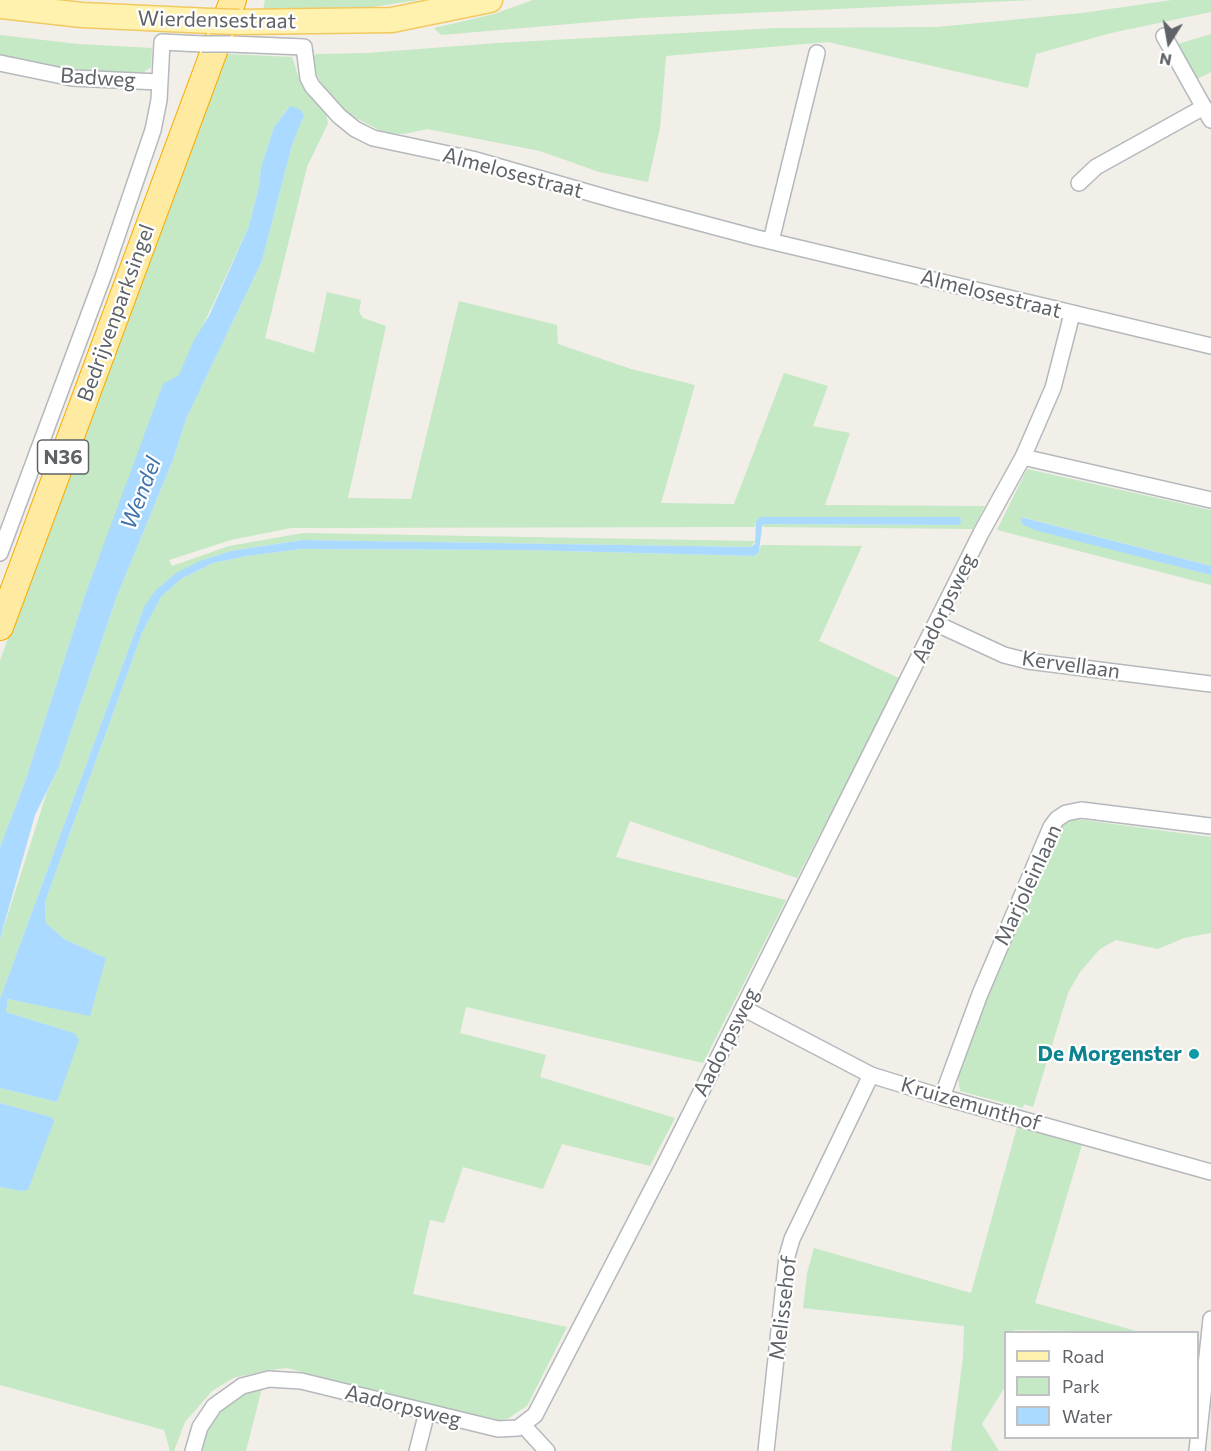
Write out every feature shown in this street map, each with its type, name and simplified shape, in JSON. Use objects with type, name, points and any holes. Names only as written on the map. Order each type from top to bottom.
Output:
[{"type":"highway","name":"Bedrijvenparksingel","points":[[0,627],[234,22]]},
{"type":"main road","name":"Wierdensestraat","points":[[362,20],[447,0]]},
{"type":"main road","name":"Wierdensestraat","points":[[0,6],[82,15],[234,22],[392,20],[490,0]]},
{"type":"street","name":"Badweg","points":[[0,63],[72,78],[159,82],[162,42],[202,44],[234,22],[304,47]]},
{"type":"street","points":[[1079,183],[1096,167],[1208,113],[1164,36]]},
{"type":"street","name":"Almelosestraat","points":[[304,47],[308,78],[312,86],[347,122],[373,138],[472,159],[618,201],[771,241],[1211,346]]},
{"type":"street","points":[[771,241],[817,52]]},
{"type":"street","points":[[0,553],[104,274],[150,139],[157,115],[159,82]]},
{"type":"street","name":"Aadorpsweg","points":[[193,1451],[200,1427],[214,1406],[242,1386],[262,1380],[301,1381],[498,1429],[511,1430],[523,1425],[539,1408],[978,539],[1023,457],[1053,388],[1072,314]]},
{"type":"street","points":[[1023,457],[1211,500]]},
{"type":"street","name":"Kervellaan","points":[[937,624],[1004,655],[1028,661],[1211,684]]},
{"type":"street","name":"Marjoleinlaan","points":[[942,1097],[980,994],[1042,847],[1057,819],[1066,813],[1081,810],[1211,826]]},
{"type":"street","name":"Kruizemunthof","points":[[743,1008],[872,1075],[942,1097],[1211,1172]]},
{"type":"street","name":"Melissehof","points":[[766,1451],[785,1274],[792,1239],[872,1075]]},
{"type":"street","points":[[1199,1432],[1211,1319]]},
{"type":"street","points":[[417,1451],[427,1413]]},
{"type":"street","points":[[523,1425],[548,1451]]},
{"type":"green space","points":[[265,0],[419,0],[358,9],[263,10]]},
{"type":"green space","points":[[533,0],[1033,0],[640,18],[441,35],[434,28],[494,14]]},
{"type":"green space","points":[[1172,0],[1211,0],[1211,12],[1111,33],[1036,54],[1028,88],[828,42],[666,56],[660,128],[648,182],[599,172],[540,151],[427,129],[404,134],[385,133],[358,119],[350,119],[322,86],[312,62],[312,56],[317,54],[367,53],[497,43],[776,28],[937,27],[1082,13]]},
{"type":"green space","points":[[1211,34],[1211,72],[1197,79],[1178,44]]},
{"type":"green space","points":[[0,35],[78,44],[152,48],[151,67],[140,75],[47,67],[0,56]]},
{"type":"green space","points":[[227,54],[292,57],[301,84],[326,114],[328,123],[307,167],[265,338],[314,353],[327,292],[361,300],[359,312],[363,318],[386,326],[348,498],[411,499],[459,301],[557,325],[558,344],[631,369],[695,385],[661,503],[734,504],[784,373],[828,386],[813,426],[850,433],[825,505],[985,506],[973,529],[762,527],[765,524],[959,525],[961,520],[959,517],[872,517],[756,522],[755,527],[291,528],[231,540],[169,560],[172,566],[229,546],[303,533],[755,541],[751,547],[302,540],[231,551],[202,560],[144,607],[0,999],[0,939],[47,792],[58,769],[117,596],[173,460],[186,419],[262,261],[292,145],[302,119],[301,112],[288,108],[274,127],[261,167],[259,186],[249,226],[116,514],[85,595],[26,779],[0,847],[0,660]]},
{"type":"green space","points":[[1027,469],[1211,510],[1211,566],[1022,517],[1022,524],[1211,575],[1211,585],[997,530]]},
{"type":"green space","points":[[761,545],[862,546],[819,641],[901,679],[797,878],[630,821],[616,857],[786,900],[703,1063],[466,1007],[460,1033],[546,1055],[540,1077],[675,1118],[650,1166],[562,1144],[543,1189],[463,1167],[444,1223],[430,1220],[413,1294],[567,1327],[527,1406],[507,1419],[489,1422],[287,1368],[269,1370],[233,1378],[212,1391],[185,1422],[174,1451],[170,1451],[164,1430],[0,1385],[0,1187],[20,1191],[51,1117],[0,1103],[0,1088],[57,1102],[74,1033],[6,1012],[8,999],[89,1015],[106,958],[64,939],[46,923],[45,902],[142,633],[161,597],[181,579],[213,563],[301,549],[523,550],[755,556]]},
{"type":"green space","points":[[1068,818],[1211,837],[1211,933],[1184,938],[1158,949],[1116,940],[1100,949],[1080,972],[1068,993],[1033,1107],[1024,1104],[1023,1108],[960,1091],[957,1070],[963,1052],[1063,823]]},
{"type":"green space","points":[[1017,1127],[1082,1145],[1035,1303],[1136,1331],[1004,1331],[1004,1389],[982,1424],[999,1451],[951,1451],[963,1357],[964,1326],[803,1308],[807,1273],[814,1248],[971,1293]]},
{"type":"green space","points":[[262,1388],[246,1451],[197,1451],[213,1415],[243,1393]]},
{"type":"water","name":"Wendel","points":[[290,106],[301,110],[304,115],[292,145],[262,261],[186,419],[173,460],[117,596],[58,769],[35,815],[0,939],[0,847],[26,779],[85,595],[163,384],[179,375],[194,340],[209,316],[249,226],[259,186],[261,167],[274,127]]},
{"type":"water","points":[[760,517],[960,517],[961,520],[960,525],[765,524],[762,526],[759,552],[755,556],[523,550],[301,549],[213,563],[181,579],[161,597],[142,633],[45,902],[46,923],[64,939],[106,958],[90,1016],[8,999],[6,1012],[74,1033],[79,1040],[57,1102],[0,1088],[0,999],[144,607],[155,591],[176,573],[202,560],[231,551],[302,540],[751,547],[755,544],[756,522]]},
{"type":"water","points":[[1021,517],[1211,566],[1211,575],[1038,531],[1022,524]]},
{"type":"water","points":[[0,1103],[51,1117],[54,1121],[28,1190],[20,1191],[0,1187]]},
{"type":"place","name":"De Morgenster","points":[[1194,1054]]}]
